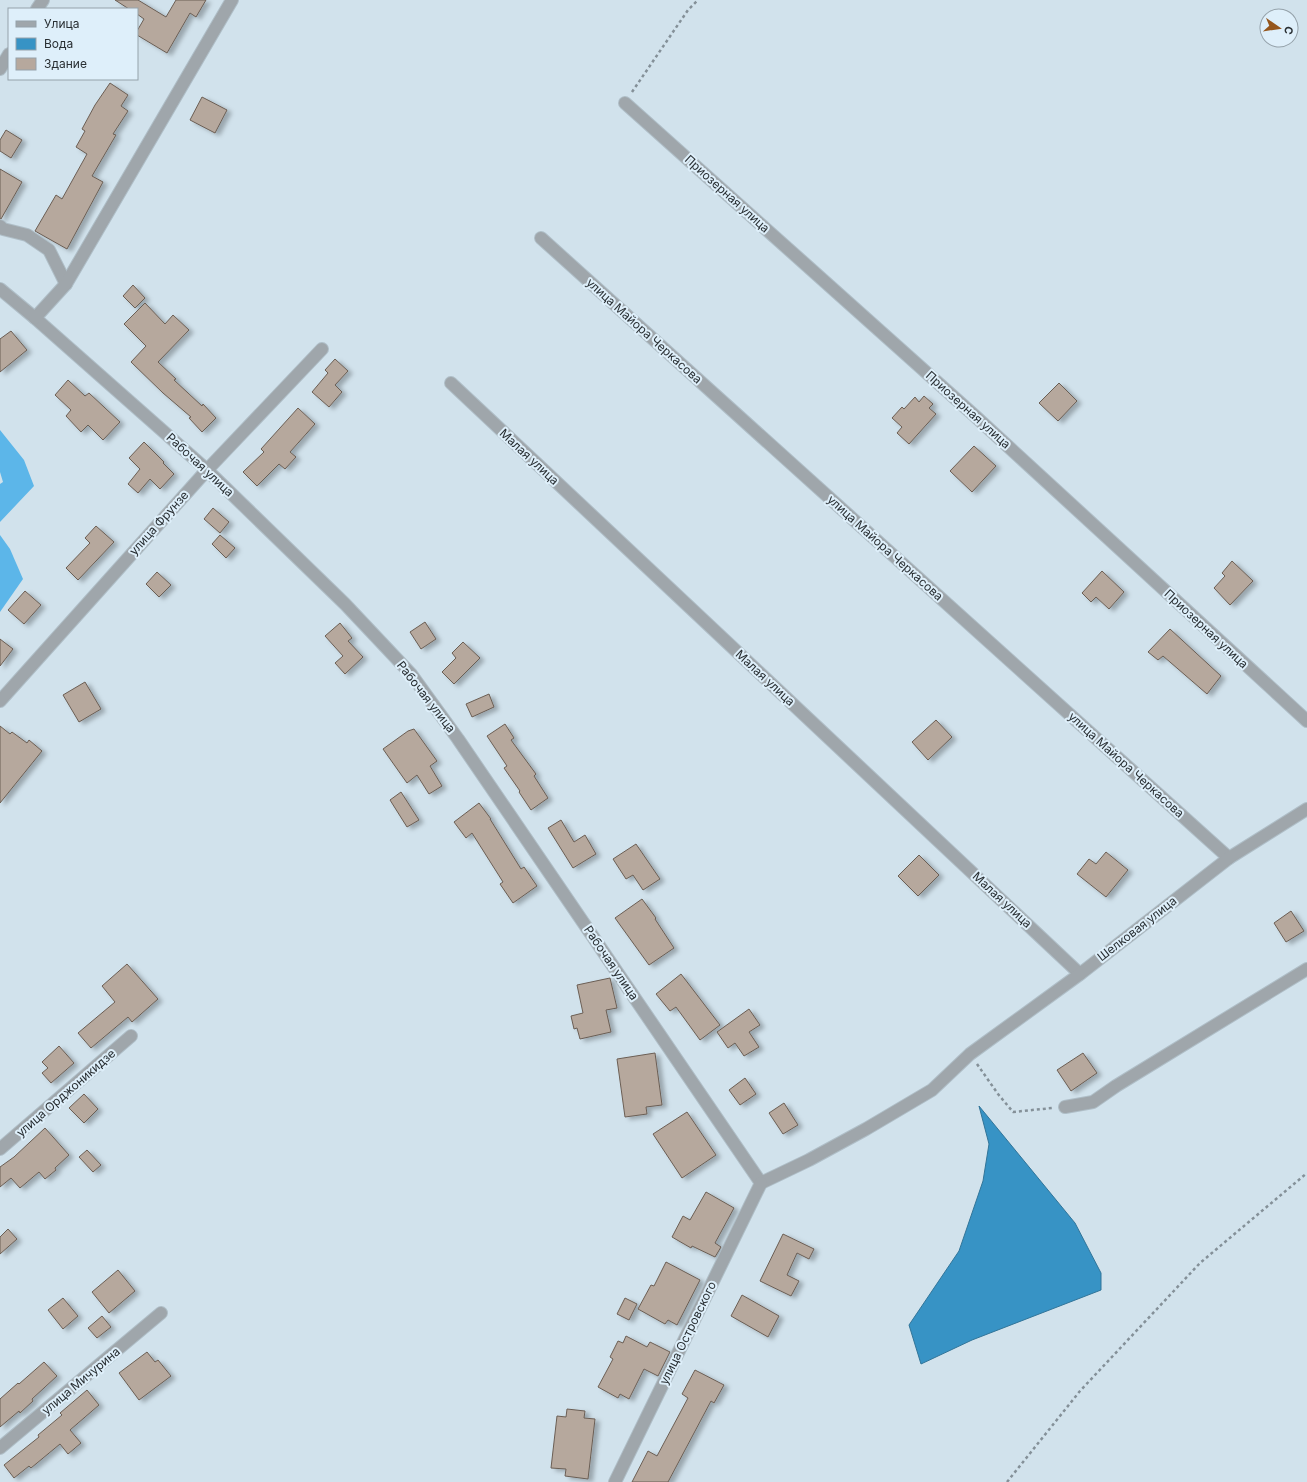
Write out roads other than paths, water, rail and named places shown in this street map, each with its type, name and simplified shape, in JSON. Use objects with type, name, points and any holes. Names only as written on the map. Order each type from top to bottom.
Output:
[{"type":"street","points":[[35,318],[66,284],[232,0]]},
{"type":"street","points":[[0,69],[8,56]]},
{"type":"street","name":"Приозерная улица","points":[[625,103],[975,416],[1307,721]]},
{"type":"street","points":[[0,226],[3,229],[28,235],[49,250],[66,284]]},
{"type":"street","name":"улица Майора Черкасова","points":[[541,238],[1229,858]]},
{"type":"street","name":"Рабочая улица","points":[[0,289],[35,318],[207,470],[345,604],[411,674],[462,745],[761,1183]]},
{"type":"street","name":"улица Фрунзе","points":[[0,701],[207,470],[322,349]]},
{"type":"street","name":"Малая улица","points":[[451,383],[1080,974]]},
{"type":"street","name":"Шелковая улица","points":[[761,1183],[822,1153],[932,1090],[970,1054],[1080,974],[1229,858],[1307,809]]},
{"type":"street","points":[[1065,1107],[1093,1102],[1116,1086],[1307,969]]},
{"type":"street","name":"улица Орджоникидзе","points":[[0,1149],[131,1036]]},
{"type":"street","name":"улица Островского","points":[[615,1482],[761,1183]]},
{"type":"street","name":"улица Мичурина","points":[[0,1448],[161,1313]]},
{"type":"water","points":[[979,1106],[1075,1223],[1101,1273],[1101,1290],[972,1340],[921,1364],[909,1325],[959,1251],[983,1181],[989,1144]]}]
